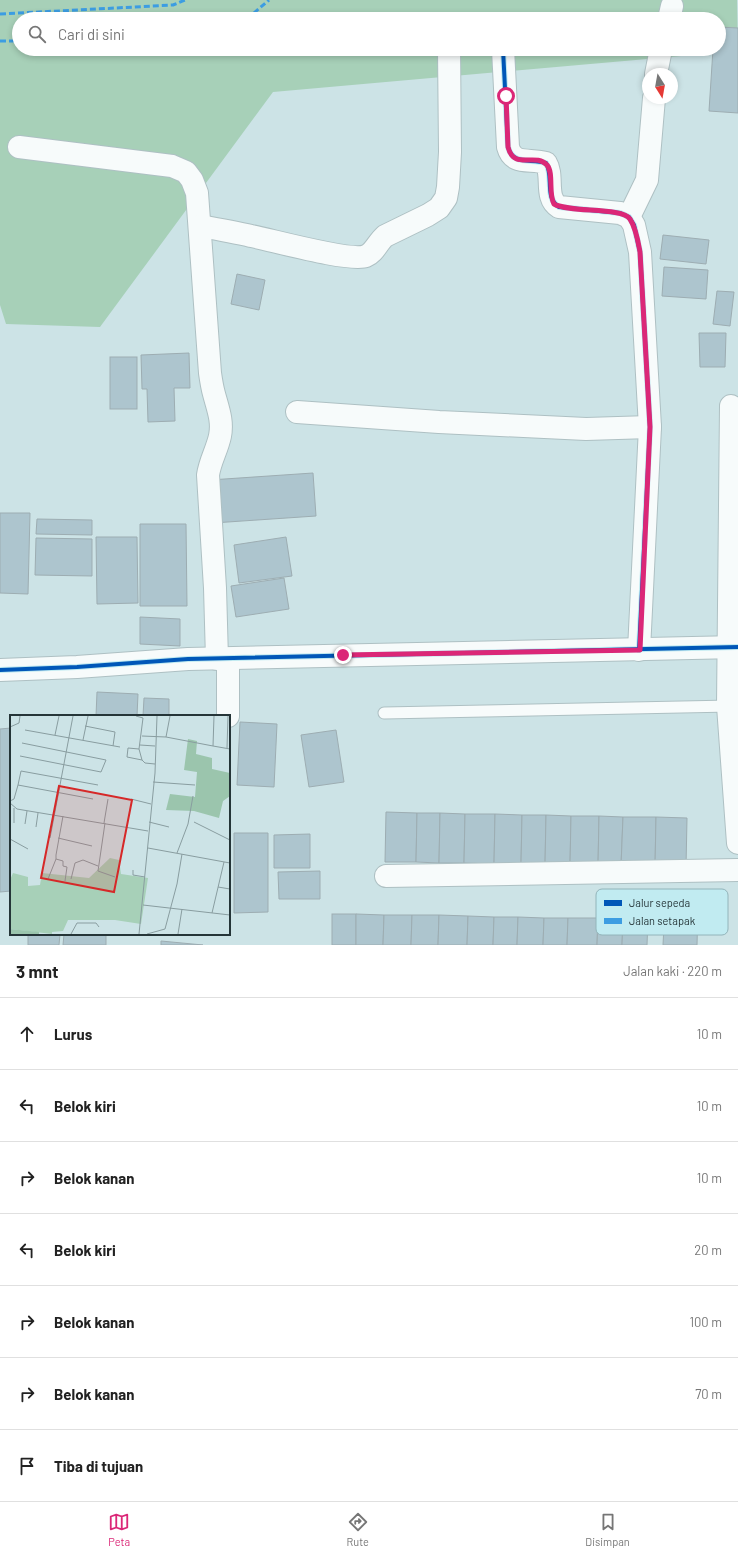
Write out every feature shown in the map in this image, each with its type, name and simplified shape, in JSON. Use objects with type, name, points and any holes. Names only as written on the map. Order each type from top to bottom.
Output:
[{"type":"street","points":[[200,226],[361,258],[368,256],[379,241],[385,236],[439,208],[446,198],[448,187],[450,152],[449,56]]},
{"type":"street","points":[[503,56],[508,147],[510,155],[514,159],[540,161],[546,163],[550,174],[551,199],[554,204],[559,207],[620,213],[629,217],[634,225],[640,252],[650,427],[640,650]]},
{"type":"street","points":[[657,68],[660,56]]},
{"type":"street","points":[[629,217],[647,180],[653,104]]},
{"type":"street","points":[[19,147],[172,166],[186,172],[192,180],[197,193],[210,373],[213,394],[220,413],[221,426],[220,437],[210,463],[208,475],[215,588],[228,715]]},
{"type":"street","points":[[732,406],[733,706],[738,844]]},
{"type":"street","points":[[297,412],[439,422],[578,428],[650,427]]},
{"type":"street","points":[[0,670],[77,667],[180,659],[734,647]]},
{"type":"street","points":[[386,876],[738,870]]},
{"type":"lane","points":[[384,713],[733,706]]},
{"type":"green space","points":[[0,0],[737,0],[738,51],[726,52],[726,12],[12,12],[12,56],[681,56],[273,92],[100,327],[6,324],[0,305]]},
{"type":"building","points":[[726,27],[738,28],[738,113],[709,111],[713,56],[726,56]]},
{"type":"building","points":[[663,235],[709,240],[706,264],[660,259]]},
{"type":"building","points":[[664,267],[708,270],[706,299],[662,296]]},
{"type":"building","points":[[237,274],[265,280],[259,310],[231,304]]},
{"type":"building","points":[[717,291],[734,292],[730,326],[713,324]]},
{"type":"building","points":[[699,333],[726,333],[725,367],[700,367]]},
{"type":"building","points":[[189,353],[190,388],[174,388],[175,421],[148,422],[147,389],[142,389],[141,355]]},
{"type":"building","points":[[110,357],[137,357],[137,409],[110,409]]},
{"type":"building","points":[[313,473],[316,516],[213,523],[210,480]]},
{"type":"building","points":[[0,513],[30,513],[28,594],[0,593]]},
{"type":"building","points":[[37,519],[92,520],[92,535],[36,534]]},
{"type":"building","points":[[140,524],[186,524],[187,606],[140,606]]},
{"type":"building","points":[[96,537],[137,537],[138,603],[97,604]]},
{"type":"building","points":[[286,537],[292,576],[239,583],[234,545]]},
{"type":"building","points":[[36,538],[92,539],[92,576],[35,575]]},
{"type":"building","points":[[284,578],[289,609],[236,617],[231,586]]},
{"type":"building","points":[[140,617],[180,619],[180,646],[140,644]]},
{"type":"building","points":[[97,692],[138,694],[137,715],[96,715]]},
{"type":"building","points":[[144,698],[169,699],[169,715],[143,715]]},
{"type":"building","points":[[240,722],[277,724],[274,787],[237,785]]},
{"type":"building","points":[[10,728],[10,891],[0,892],[0,729]]},
{"type":"building","points":[[336,730],[344,782],[309,787],[301,735]]},
{"type":"building","points":[[386,812],[417,813],[416,862],[385,862]]},
{"type":"building","points":[[417,813],[440,813],[439,863],[416,862]]},
{"type":"building","points":[[440,813],[465,814],[464,863],[439,863]]},
{"type":"building","points":[[465,814],[495,814],[494,864],[464,863]]},
{"type":"building","points":[[495,814],[522,815],[521,864],[494,864]]},
{"type":"building","points":[[522,815],[546,815],[545,865],[521,864]]},
{"type":"building","points":[[546,815],[571,816],[570,865],[545,865]]},
{"type":"building","points":[[571,816],[599,816],[598,866],[570,865]]},
{"type":"building","points":[[599,816],[623,817],[621,866],[598,866]]},
{"type":"building","points":[[623,817],[656,817],[655,867],[621,866]]},
{"type":"building","points":[[656,817],[687,818],[686,867],[655,867]]},
{"type":"building","points":[[234,833],[268,833],[268,912],[234,913]]},
{"type":"building","points":[[310,834],[310,868],[274,868],[274,835]]},
{"type":"building","points":[[320,871],[320,899],[279,899],[278,872]]},
{"type":"building","points":[[332,914],[356,914],[356,945],[332,945]]},
{"type":"building","points":[[356,914],[384,915],[383,945],[356,945]]},
{"type":"building","points":[[384,915],[412,915],[411,945],[383,945]]},
{"type":"building","points":[[412,915],[439,915],[438,945],[411,945]]},
{"type":"building","points":[[439,915],[468,916],[467,945],[438,945]]},
{"type":"building","points":[[468,916],[494,917],[493,945],[467,945]]},
{"type":"building","points":[[494,917],[518,917],[517,945],[493,945]]},
{"type":"building","points":[[518,917],[544,918],[543,945],[517,945]]},
{"type":"building","points":[[544,918],[568,918],[567,945],[543,945]]},
{"type":"building","points":[[568,918],[596,918],[597,945],[567,945]]},
{"type":"building","points":[[28,935],[60,935],[59,945],[28,945]]},
{"type":"building","points":[[64,935],[106,935],[106,945],[63,945]]},
{"type":"building","points":[[597,935],[622,935],[622,945],[597,945]]},
{"type":"building","points":[[622,935],[647,935],[647,945],[622,945]]},
{"type":"building","points":[[664,935],[697,935],[697,945],[663,945]]},
{"type":"building","points":[[161,941],[203,945],[161,945]]},
{"type":"marked path","points":[[38,12],[173,5],[185,0]]},
{"type":"marked path","points":[[255,12],[269,0]]},
{"type":"marked path","points":[[0,14],[12,13]]},
{"type":"marked path","points":[[0,41],[12,41]]},
{"type":"cycle path","points":[[503,56],[508,147],[510,153],[518,159],[546,163],[549,174],[550,193],[554,203],[559,207],[620,213],[629,217],[634,225],[640,252],[650,427],[639,650]]},
{"type":"cycle path","points":[[0,670],[77,667],[188,659],[738,647]]},
{"type":"route","points":[[343,655],[640,650],[650,427],[640,252],[637,237],[634,225],[629,217],[620,213],[566,208],[559,207],[554,204],[551,199],[549,168],[546,163],[540,161],[514,159],[510,155],[508,147],[506,96]]}]
